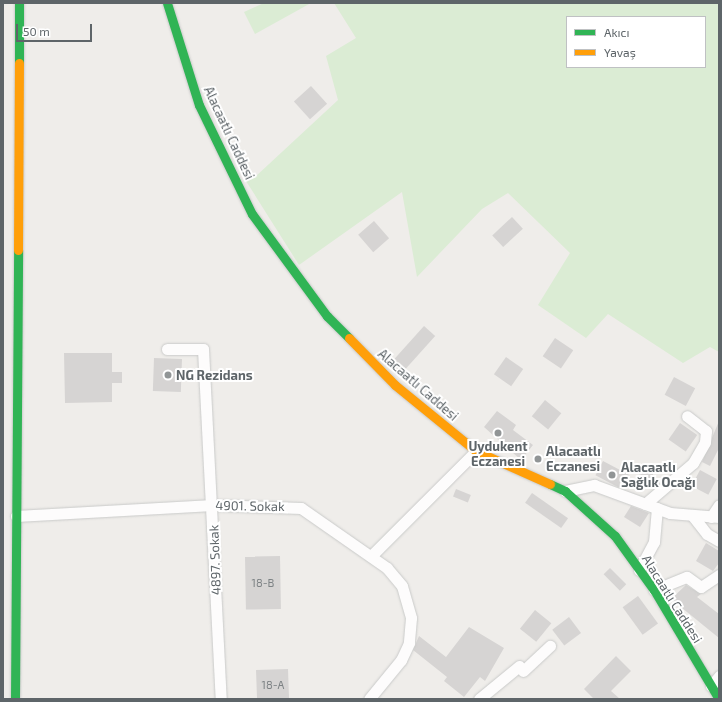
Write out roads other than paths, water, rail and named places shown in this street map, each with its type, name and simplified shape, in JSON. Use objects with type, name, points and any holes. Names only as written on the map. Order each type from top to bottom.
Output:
[{"type":"street","points":[[15,699],[19,3]]},
{"type":"street","name":"Alacaatlı Caddesi","points":[[166,3],[200,105],[252,214],[327,316],[395,385],[476,451],[565,491],[615,536],[654,590],[719,699]]},
{"type":"street","name":"4897. Sokak","points":[[167,349],[203,349],[213,505],[221,699]]},
{"type":"street","points":[[645,504],[693,463],[705,442],[706,431],[687,416]]},
{"type":"street","points":[[371,556],[476,451]]},
{"type":"street","points":[[565,491],[594,485],[657,508],[692,515],[715,517],[719,505]]},
{"type":"street","name":"4901. Sokak","points":[[16,516],[213,505],[301,508],[387,568],[402,586],[412,632],[401,660],[369,699]]},
{"type":"street","points":[[639,570],[654,542],[657,508]]},
{"type":"street","points":[[692,515],[707,534],[719,541]]},
{"type":"street","points":[[654,590],[688,578],[701,587],[719,576]]},
{"type":"street","points":[[479,699],[550,646]]},
{"type":"street","points":[[711,686],[719,676]]},
{"type":"place","name":"NG Rezidans","points":[[168,375]]},
{"type":"place","name":"Uydukent Eczanesi","points":[[498,433]]},
{"type":"place","name":"Alacaatlı Eczanesi","points":[[538,459]]},
{"type":"place","name":"Alacaatlı Sağlık Ocağı","points":[[612,475]]}]
